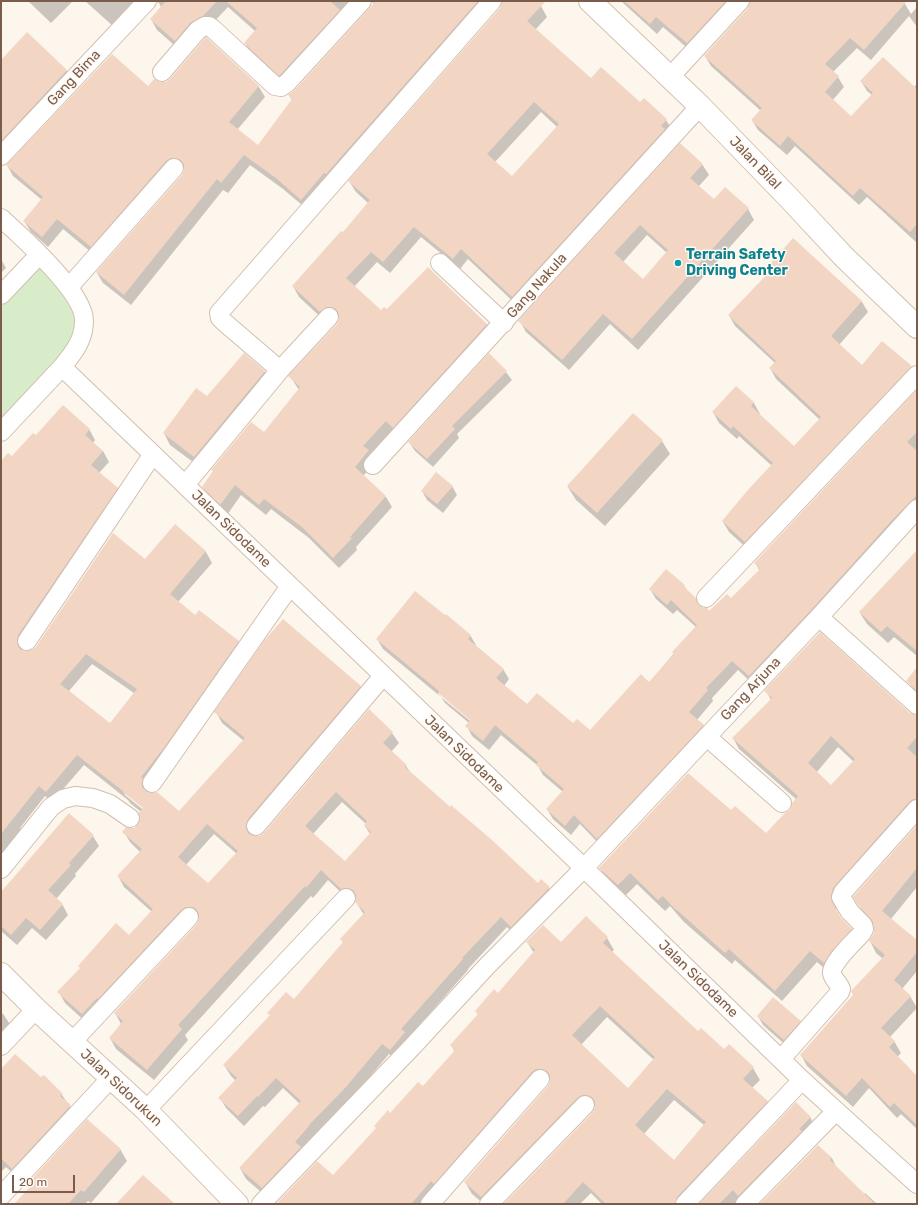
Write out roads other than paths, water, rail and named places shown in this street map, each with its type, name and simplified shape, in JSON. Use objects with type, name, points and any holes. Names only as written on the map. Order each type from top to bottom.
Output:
[{"type":"main road","name":"Jalan Bilal","points":[[590,1],[700,106],[844,257],[917,327]]},
{"type":"main road","name":"Jalan Sidorukun","points":[[1,974],[36,1009],[146,1110],[237,1204]]},
{"type":"street","name":"Gang Bima","points":[[1,156],[147,1]]},
{"type":"street","points":[[162,72],[198,30],[205,26],[209,26],[274,86],[281,87],[287,83],[362,1]]},
{"type":"street","points":[[280,370],[224,322],[220,318],[219,313],[492,1]]},
{"type":"street","points":[[670,77],[740,1]]},
{"type":"street","name":"Gang Nakula","points":[[373,465],[504,323],[700,106]]},
{"type":"street","points":[[69,287],[174,168]]},
{"type":"street","points":[[1,218],[39,254],[69,287],[82,307],[85,320],[82,336],[76,350],[1,432]]},
{"type":"street","points":[[1,295],[39,254]]},
{"type":"street","points":[[440,263],[504,323]]},
{"type":"street","points":[[185,485],[280,370],[329,317]]},
{"type":"street","name":"Jalan Sidodame","points":[[62,367],[584,868],[802,1080],[917,1184]]},
{"type":"street","points":[[706,598],[917,375]]},
{"type":"street","points":[[27,641],[153,454]]},
{"type":"street","name":"Gang Arjuna","points":[[261,1204],[413,1046],[487,966],[584,868],[819,617],[917,509]]},
{"type":"street","points":[[152,783],[290,586]]},
{"type":"street","points":[[819,617],[917,706]]},
{"type":"street","points":[[256,826],[384,676]]},
{"type":"street","points":[[707,737],[782,803]]},
{"type":"street","points":[[1,869],[51,807],[63,799],[75,796],[93,798],[110,804],[130,818]]},
{"type":"street","points":[[781,1059],[840,992],[841,989],[832,973],[832,969],[864,929],[863,925],[841,897],[843,892],[917,810]]},
{"type":"street","points":[[146,1110],[346,898]]},
{"type":"street","points":[[72,1042],[188,917]]},
{"type":"street","points":[[1,1046],[36,1009]]},
{"type":"street","points":[[1,1196],[111,1078]]},
{"type":"street","points":[[430,1204],[540,1079]]},
{"type":"street","points":[[685,1204],[802,1080]]},
{"type":"street","points":[[489,1204],[585,1105]]},
{"type":"street","points":[[745,1204],[836,1111]]},
{"type":"place","name":"Terrain Safety Driving Center","points":[[678,263]]}]
